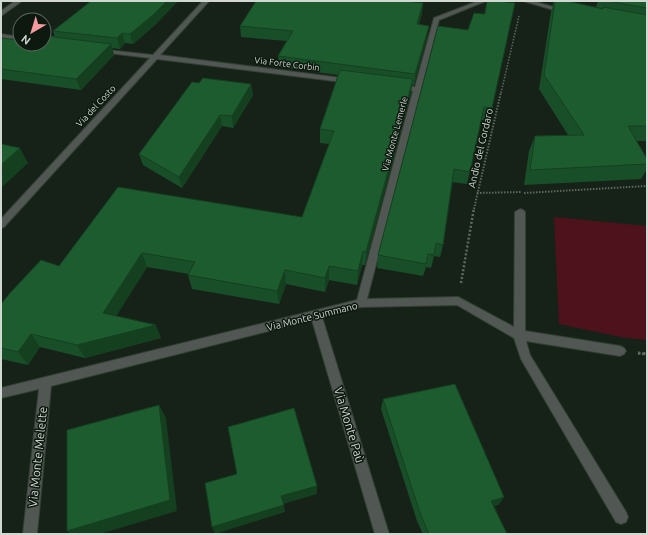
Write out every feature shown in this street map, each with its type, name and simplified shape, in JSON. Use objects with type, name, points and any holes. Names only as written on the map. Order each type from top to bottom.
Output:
[{"type":"street","points":[[1,14],[19,1]]},
{"type":"street","name":"Via del Costo","points":[[1,225],[206,1]]},
{"type":"street","name":"Via Monte Lemerle","points":[[361,303],[436,19],[483,1]]},
{"type":"street","points":[[526,1],[568,12]]},
{"type":"street","points":[[1,36],[12,38]]},
{"type":"street","name":"Via Forte Corbin","points":[[91,49],[361,82]]},
{"type":"street","points":[[392,86],[417,89]]},
{"type":"street","points":[[520,212],[519,335],[526,356],[622,517]]},
{"type":"street","points":[[458,301],[519,335],[620,351]]},
{"type":"street","name":"Via Monte Summano","points":[[1,393],[361,303],[458,301]]},
{"type":"street","name":"Via Monte Paù","points":[[316,315],[382,534]]},
{"type":"street","name":"Via Monte Melette","points":[[30,534],[46,381]]},
{"type":"path","name":"Andio del Cordaro","points":[[458,301],[477,192],[521,9]]},
{"type":"path","points":[[477,192],[524,192],[647,186]]},
{"type":"path","points":[[520,212],[524,192]]},
{"type":"shaded area","points":[[554,217],[647,226],[647,340],[621,337],[559,324]]},
{"type":"building","points":[[91,1],[167,1],[130,34],[122,33],[117,38],[53,31]]},
{"type":"building","points":[[256,1],[403,1],[423,3],[417,24],[429,26],[415,74],[278,56],[293,31],[240,26]]},
{"type":"building","points":[[487,1],[515,3],[492,108],[484,107],[470,172],[454,169],[443,245],[436,243],[434,255],[428,254],[426,264],[378,255],[438,26],[468,30],[474,13],[485,14]]},
{"type":"building","points":[[555,1],[567,1],[603,9],[603,7],[647,15],[647,126],[628,126],[647,159],[647,164],[530,170],[535,136],[584,135],[544,75]]},
{"type":"building","points":[[607,1],[647,1],[647,8]]},
{"type":"building","points":[[52,37],[111,44],[76,79],[1,69],[1,38],[12,39],[12,52],[52,52]]},
{"type":"building","points":[[340,70],[413,79],[366,252],[363,251],[358,271],[329,266],[325,278],[285,270],[277,291],[188,275],[195,262],[142,253],[103,313],[156,325],[77,345],[31,334],[18,352],[1,348],[1,304],[41,260],[59,266],[118,187],[302,217],[334,131],[320,129]]},
{"type":"building","points":[[203,78],[251,84],[232,116],[220,115],[179,177],[139,154],[192,82],[199,83]]},
{"type":"building","points":[[1,144],[20,148],[1,165]]},
{"type":"building","points":[[455,384],[504,497],[491,501],[507,534],[429,534],[420,513],[383,399]]},
{"type":"building","points":[[159,405],[170,500],[67,531],[67,430]]},
{"type":"building","points":[[294,408],[317,486],[281,496],[284,505],[212,527],[205,483],[237,474],[228,427]]}]
